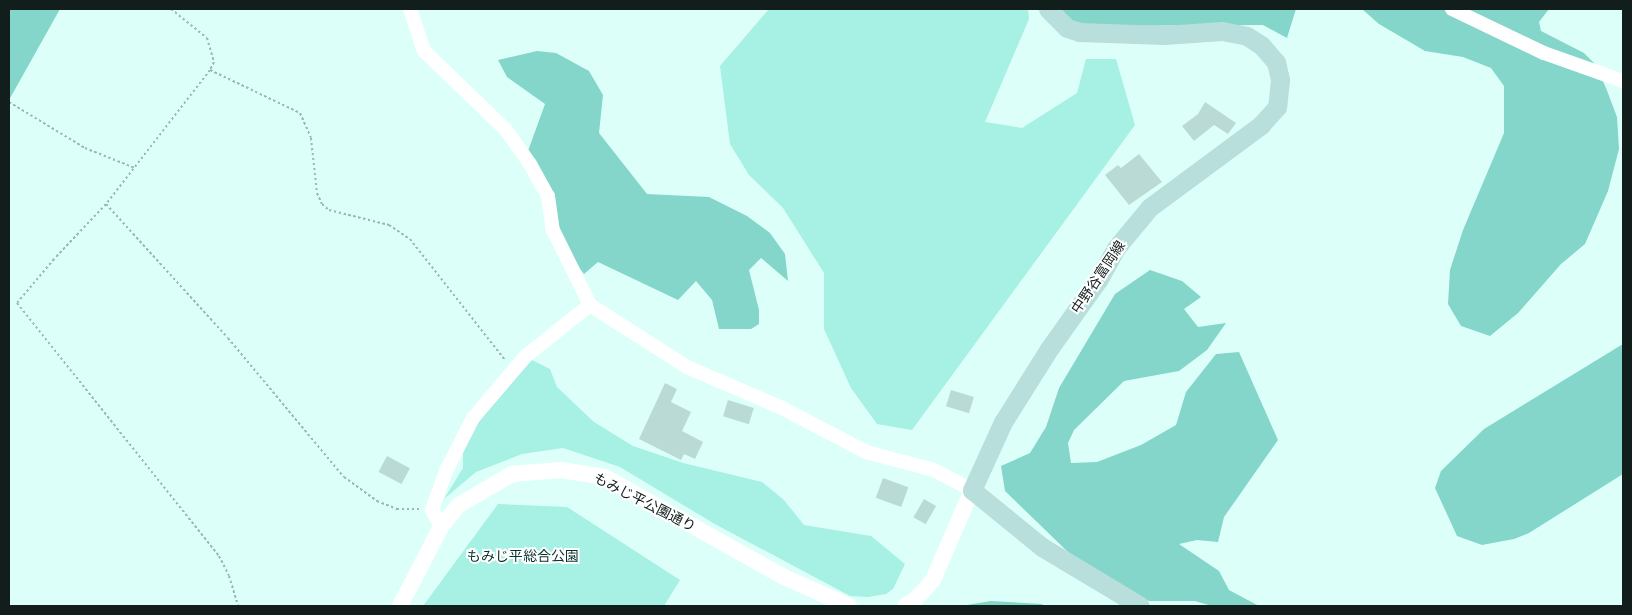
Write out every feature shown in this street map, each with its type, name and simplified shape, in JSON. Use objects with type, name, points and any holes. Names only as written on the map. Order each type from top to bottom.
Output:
[{"type":"main road","name":"中野谷富岡線","points":[[972,490],[1003,422],[1049,349],[1098,280],[1116,248],[1150,208],[1261,125],[1277,107],[1280,93],[1276,62],[1261,45],[1247,36],[1222,31],[1164,35],[1079,32],[1067,28],[1048,9]]},
{"type":"main road","points":[[972,490],[1042,547],[1140,606]]},
{"type":"street","points":[[410,9],[424,51],[506,130],[530,164],[548,196],[554,230],[590,305],[687,367],[782,408],[866,452],[934,470],[972,490],[933,580],[915,600],[905,606]]},
{"type":"street","points":[[1452,9],[1544,53],[1623,81]]},
{"type":"street","points":[[441,527],[432,510],[446,471],[473,418],[513,371],[548,336],[590,305]]},
{"type":"street","name":"もみじ平公園通り","points":[[400,606],[441,527],[464,502],[512,474],[527,470],[585,472],[604,478],[784,577],[849,606]]},
{"type":"path","points":[[171,9],[207,38],[214,62],[210,70],[106,204],[17,304],[218,556],[229,576],[238,606]]},
{"type":"path","points":[[210,70],[300,113],[311,138],[317,193],[322,204],[329,210],[389,225],[410,239],[513,371]]},
{"type":"path","points":[[9,102],[85,148],[135,168]]},
{"type":"path","points":[[106,204],[228,338],[344,477],[377,501],[397,509],[432,510]]},
{"type":"green space","points":[[9,9],[60,9],[9,100]]},
{"type":"green space","points":[[769,9],[1028,9],[1029,19],[985,122],[1022,128],[1077,93],[1086,59],[1116,59],[1135,125],[912,430],[877,424],[851,388],[824,329],[824,273],[783,208],[749,175],[730,144],[720,66]]},
{"type":"green space","points":[[1057,9],[1296,9],[1287,38],[1263,25],[1091,26],[1066,19]]},
{"type":"green space","points":[[1362,9],[1549,9],[1539,22],[1541,31],[1584,53],[1595,64],[1606,88],[1617,117],[1619,149],[1608,191],[1585,244],[1561,264],[1518,313],[1490,336],[1461,326],[1448,304],[1450,270],[1463,230],[1504,133],[1504,86],[1491,68],[1463,57],[1425,51],[1379,24]]},
{"type":"green space","points":[[537,51],[556,53],[589,71],[603,95],[599,133],[647,194],[709,197],[747,216],[770,233],[785,254],[788,281],[761,258],[749,270],[759,310],[759,324],[751,329],[719,329],[712,300],[696,281],[678,300],[598,262],[584,274],[570,256],[528,151],[545,104],[507,77],[498,60]]},
{"type":"green space","points":[[1150,270],[1182,281],[1201,297],[1184,309],[1198,327],[1226,323],[1207,350],[1179,371],[1124,381],[1074,430],[1068,443],[1071,463],[1097,462],[1141,445],[1176,425],[1186,392],[1216,354],[1239,352],[1278,440],[1224,517],[1218,542],[1197,540],[1179,544],[1219,571],[1229,590],[1259,606],[1212,606],[1195,601],[1149,601],[1138,597],[1068,552],[1005,491],[1001,466],[1030,453],[1046,427],[1059,388],[1115,294]]},
{"type":"green space","points":[[1623,344],[1623,474],[1529,533],[1514,539],[1482,545],[1457,536],[1435,488],[1441,471],[1484,429]]},
{"type":"green space","points":[[528,358],[550,369],[557,387],[594,422],[633,446],[683,463],[762,482],[784,500],[804,525],[871,536],[905,564],[893,589],[886,594],[868,597],[850,596],[713,523],[620,467],[563,448],[522,454],[476,472],[444,499],[463,468],[463,447],[467,437]]},
{"type":"green space","name":"もみじ平総合公園","points":[[498,504],[567,507],[680,580],[664,606],[423,606]]},
{"type":"green space","points":[[991,601],[1042,604],[1044,606],[967,605]]},
{"type":"building","points":[[1205,102],[1236,123],[1228,134],[1214,125],[1194,141],[1182,126],[1198,114]]},
{"type":"building","points":[[1139,154],[1162,182],[1129,205],[1105,175],[1118,165],[1121,168]]},
{"type":"building","points":[[665,383],[677,389],[671,402],[691,412],[682,431],[703,442],[695,459],[684,454],[681,460],[639,439]]},
{"type":"building","points":[[951,390],[974,397],[969,413],[946,406]]},
{"type":"building","points":[[728,400],[754,408],[749,424],[723,416]]},
{"type":"building","points":[[387,456],[410,468],[402,484],[379,472]]},
{"type":"building","points":[[883,478],[908,487],[901,507],[876,498]]},
{"type":"building","points":[[924,499],[936,506],[926,524],[914,517]]}]
